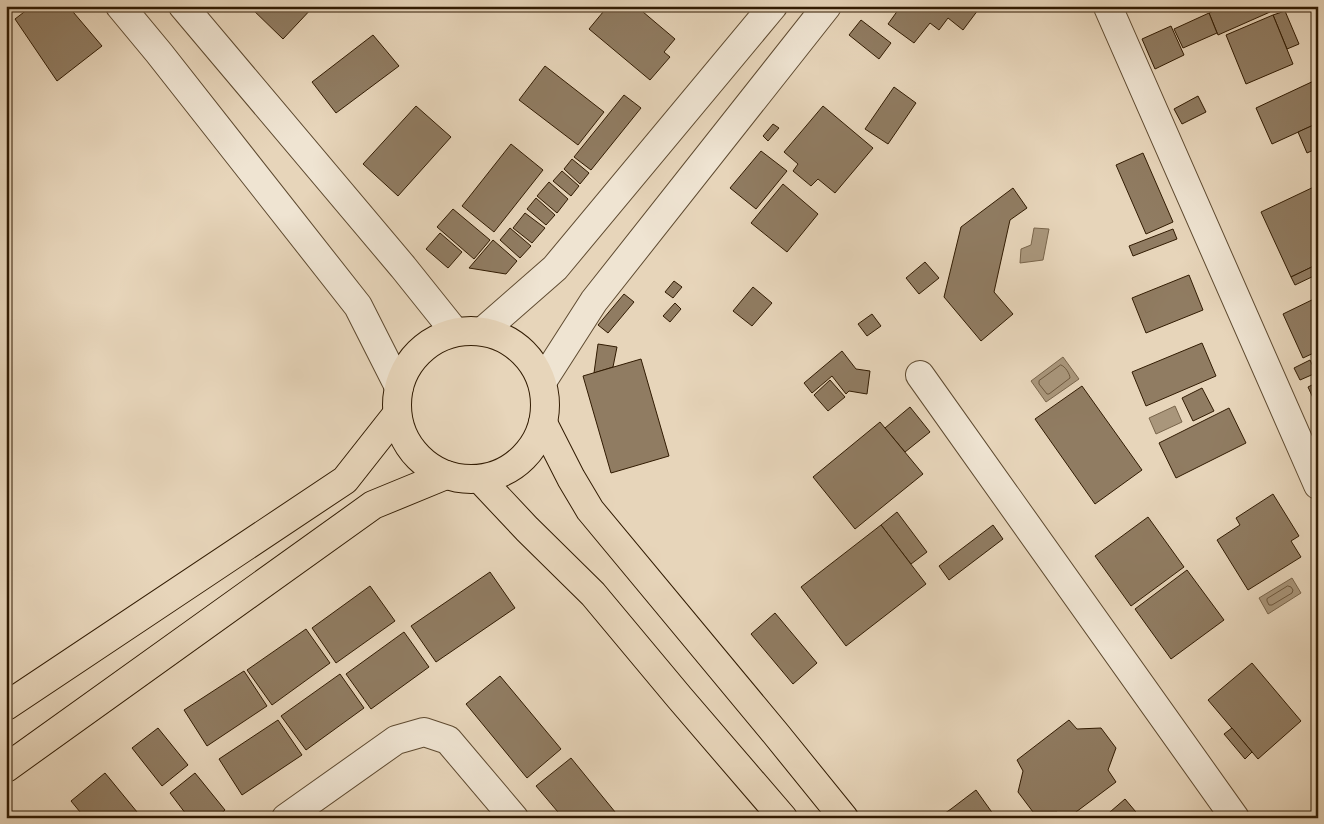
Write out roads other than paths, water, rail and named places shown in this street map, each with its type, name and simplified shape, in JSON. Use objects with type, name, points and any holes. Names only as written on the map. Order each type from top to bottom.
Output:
[{"type":"main road","points":[[483,331],[503,337],[520,348],[533,363],[542,382],[546,402],[543,423],[534,444],[520,461],[501,473],[480,479],[462,479],[446,475],[428,466],[413,451],[402,434],[397,414],[399,387],[407,368],[419,351],[436,339],[455,332],[483,331]]},
{"type":"main road","points":[[6,706],[345,480],[397,414]]},
{"type":"main road","points":[[543,423],[571,478],[590,510],[844,818]]},
{"type":"main road","points":[[6,768],[373,506],[446,475]]},
{"type":"main road","points":[[480,479],[527,529],[593,594],[783,818]]},
{"type":"street","points":[[120,6],[358,306],[399,387]]},
{"type":"street","points":[[183,6],[403,267],[455,332]]},
{"type":"street","points":[[483,331],[555,268],[773,6]]},
{"type":"street","points":[[542,382],[594,301],[827,6]]},
{"type":"street","points":[[1108,7],[1318,485]]},
{"type":"street","points":[[920,375],[1235,818]]},
{"type":"street","points":[[286,818],[396,740],[424,732],[448,740],[514,818]]},
{"type":"water","points":[[1034,228],[1049,229],[1043,260],[1020,263],[1021,249],[1031,245]]},
{"type":"water","points":[[1063,357],[1079,379],[1046,402],[1031,381]]},
{"type":"water","points":[[1175,406],[1182,422],[1156,434],[1149,418]]},
{"type":"water","points":[[1292,578],[1301,593],[1268,614],[1259,598]]}]
